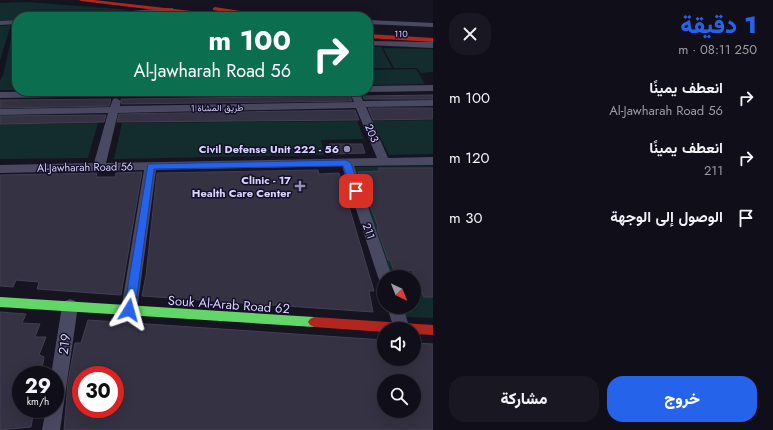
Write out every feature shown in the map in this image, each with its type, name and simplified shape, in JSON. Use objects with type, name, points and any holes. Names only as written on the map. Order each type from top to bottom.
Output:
[{"type":"main road","points":[[80,0],[190,12]]},
{"type":"main road","points":[[150,0],[206,12]]},
{"type":"main road","points":[[373,29],[433,31]]},
{"type":"main road","points":[[373,36],[433,40]]},
{"type":"main road","name":"Souk Al-Arab Road 62","points":[[0,302],[377,326]]},
{"type":"main road","name":"Souk Al-Arab Road 62","points":[[421,329],[433,330]]},
{"type":"street","points":[[144,12],[170,10]]},
{"type":"street","points":[[0,23],[12,22]]},
{"type":"street","points":[[373,22],[433,25]]},
{"type":"street","name":"110","points":[[373,43],[433,45]]},
{"type":"street","points":[[373,89],[433,88]]},
{"type":"street","points":[[0,95],[12,95]]},
{"type":"street","points":[[99,167],[116,96]]},
{"type":"street","name":"203","points":[[356,96],[384,162]]},
{"type":"street","name":"طريق المشاة 1","points":[[0,112],[433,104]]},
{"type":"street","name":"Al-Jawharah Road 56","points":[[0,169],[433,160]]},
{"type":"street","name":"211","points":[[346,163],[383,270]]},
{"type":"street","points":[[129,310],[151,166]]},
{"type":"street","name":"219","points":[[61,366],[70,306]]},
{"type":"street","name":"219","points":[[51,430],[53,418]]},
{"type":"green space","points":[[27,2],[132,10],[111,12],[12,12],[12,20],[0,21],[0,3]]},
{"type":"green space","points":[[11,25],[0,60],[0,26]]},
{"type":"green space","points":[[12,34],[12,90],[0,90],[0,80],[3,76]]},
{"type":"green space","points":[[373,46],[381,47],[392,68],[373,68]]},
{"type":"green space","points":[[383,48],[433,49],[433,72],[421,73],[417,68],[394,68]]},
{"type":"green space","points":[[416,69],[425,84],[373,85],[373,70]]},
{"type":"green space","points":[[433,120],[433,154],[389,155],[372,121]]},
{"type":"green space","points":[[357,121],[364,139],[321,140],[324,155],[114,159],[122,123]]},
{"type":"green space","points":[[98,123],[88,158],[0,159],[0,124]]},
{"type":"green space","points":[[433,166],[433,318],[406,317],[405,314],[421,314],[421,270],[389,270],[352,167]]},
{"type":"building","points":[[433,95],[433,99],[364,99],[363,96]]},
{"type":"building","points":[[350,96],[352,101],[122,104],[121,99]]},
{"type":"building","points":[[111,99],[109,106],[0,108],[0,100]]},
{"type":"building","points":[[368,108],[433,108],[433,119],[373,120]]},
{"type":"building","points":[[355,110],[359,120],[117,122],[119,114]]},
{"type":"building","points":[[106,115],[104,122],[0,124],[0,116]]},
{"type":"building","name":"Civil Defense Unit 222 - 56","points":[[329,144],[362,144],[365,153],[333,154]]},
{"type":"building","points":[[378,168],[433,168],[433,297],[424,297],[421,290],[421,270],[394,270],[390,260],[388,260],[358,172],[380,171]]},
{"type":"building","points":[[318,170],[319,174],[339,173],[374,291],[369,291],[373,312],[142,296],[146,275],[157,173]]},
{"type":"building","points":[[142,172],[121,295],[37,289],[39,282],[16,280],[13,287],[0,286],[0,175],[97,173],[96,177],[115,177],[116,173]]},
{"type":"building","points":[[0,312],[26,314],[22,323],[40,324],[35,337],[46,337],[39,355],[44,357],[42,366],[12,366],[12,418],[32,418],[31,427],[0,430]]},
{"type":"building","points":[[88,320],[377,340],[377,366],[421,366],[421,343],[433,344],[433,430],[64,430],[68,382],[75,343],[81,343]]},
{"type":"traffic: fast","points":[[0,302],[314,322]]},
{"type":"traffic: jam","points":[[81,0],[184,12]]},
{"type":"traffic: jam","points":[[215,9],[234,12]]},
{"type":"traffic: jam","points":[[373,36],[433,40]]},
{"type":"traffic: jam","points":[[314,322],[433,330]]},
{"type":"place","name":"Civil Defense Unit 222 - 56","points":[[347,149]]},
{"type":"place","name":"Clinic - 17 Health Care Center","points":[[300,186]]},
{"type":"route","points":[[129,310],[151,166],[346,163],[356,191]]}]
